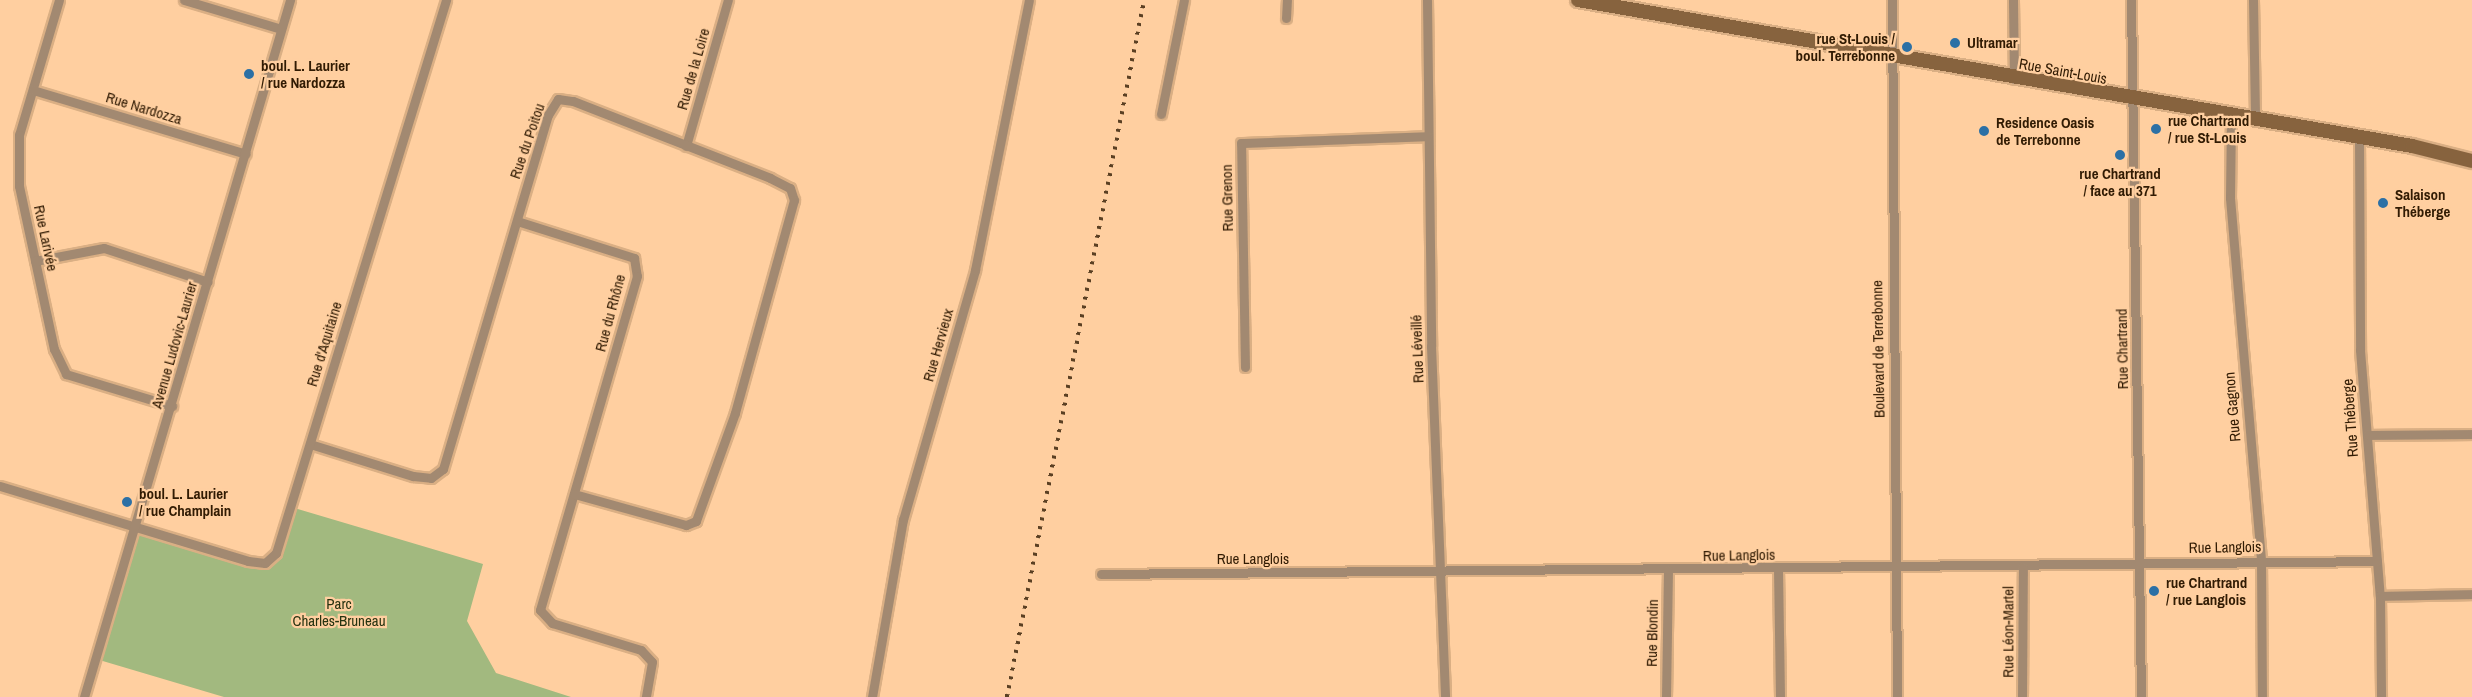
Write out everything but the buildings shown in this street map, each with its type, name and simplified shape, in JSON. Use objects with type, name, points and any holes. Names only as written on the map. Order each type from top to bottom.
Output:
[{"type":"main road","name":"Rue Saint-Louis","points":[[1578,0],[1891,53],[2014,79],[2133,100],[2358,136],[2472,161]]},
{"type":"street","name":"Rue Larivée","points":[[59,0],[19,135],[19,186],[54,349],[66,374],[172,406]]},
{"type":"street","points":[[184,0],[281,29]]},
{"type":"street","name":"Avenue Ludovic-Laurier","points":[[84,697],[172,406],[290,0]]},
{"type":"street","name":"Rue d'Aquitaine","points":[[134,528],[265,563],[276,554],[446,0]]},
{"type":"street","name":"Rue de la Loire","points":[[686,146],[727,0]]},
{"type":"street","name":"Rue Hervieux","points":[[872,697],[903,520],[975,270],[1029,0]]},
{"type":"street","points":[[1161,114],[1184,0]]},
{"type":"street","points":[[1286,18],[1287,0]]},
{"type":"street","name":"Rue Léveillé","points":[[1427,0],[1428,136],[1445,697]]},
{"type":"street","name":"Boulevard de Terrebonne","points":[[1892,0],[1897,697]]},
{"type":"street","points":[[2013,0],[2014,79]]},
{"type":"street","name":"Rue Chartrand","points":[[2131,0],[2141,697]]},
{"type":"street","points":[[2253,0],[2255,119]]},
{"type":"street","name":"Rue Nardozza","points":[[33,90],[246,154]]},
{"type":"street","name":"Rue du Poitou","points":[[518,221],[558,99],[686,146]]},
{"type":"street","name":"Rue Gagnon","points":[[2231,116],[2230,198],[2261,561],[2262,697]]},
{"type":"street","name":"Rue Grenon","points":[[1245,367],[1241,143],[1428,136]]},
{"type":"street","name":"Rue Théberge","points":[[2358,136],[2367,435],[2380,596],[2381,697]]},
{"type":"street","points":[[646,697],[652,662],[641,650],[552,623],[540,609],[574,494],[686,525],[696,521],[735,413],[794,200],[790,188],[770,178],[686,146]]},
{"type":"street","points":[[310,444],[413,476],[431,478],[443,469],[518,221]]},
{"type":"street","name":"Rue du Rhône","points":[[518,221],[634,258],[637,276],[574,494]]},
{"type":"street","points":[[35,261],[104,248],[208,282]]},
{"type":"street","points":[[2367,435],[2472,434]]},
{"type":"street","points":[[0,486],[134,528]]},
{"type":"street","name":"Rue Langlois","points":[[1101,574],[1442,573],[2377,561]]},
{"type":"street","name":"Rue Léon-Martel","points":[[2022,697],[2023,567]]},
{"type":"street","points":[[1778,569],[1780,697]]},
{"type":"street","name":"Rue Blondin","points":[[1666,697],[1668,570]]},
{"type":"street","points":[[2380,596],[2472,594]]},
{"type":"green space","name":"Parc Charles-Bruneau","points":[[291,507],[483,564],[467,621],[496,673],[571,697],[224,697],[96,659],[134,528],[265,563],[276,553]]},
{"type":"railway","points":[[1007,697],[1144,0]]},
{"type":"place","name":"Ultramar","points":[[1955,43]]},
{"type":"place","name":"rue St-Louis / boul. Terrebonne","points":[[1907,47]]},
{"type":"place","name":"boul. L. Laurier / rue Nardozza","points":[[249,74]]},
{"type":"place","name":"rue Chartrand / rue St-Louis","points":[[2156,129]]},
{"type":"place","name":"Residence Oasis de Terrebonne","points":[[1984,131]]},
{"type":"place","name":"rue Chartrand / face au 371","points":[[2120,155]]},
{"type":"place","name":"Salaison Théberge","points":[[2383,203]]},
{"type":"place","name":"boul. L. Laurier / rue Champlain","points":[[127,502]]},
{"type":"place","name":"rue Chartrand / rue Langlois","points":[[2154,591]]}]
